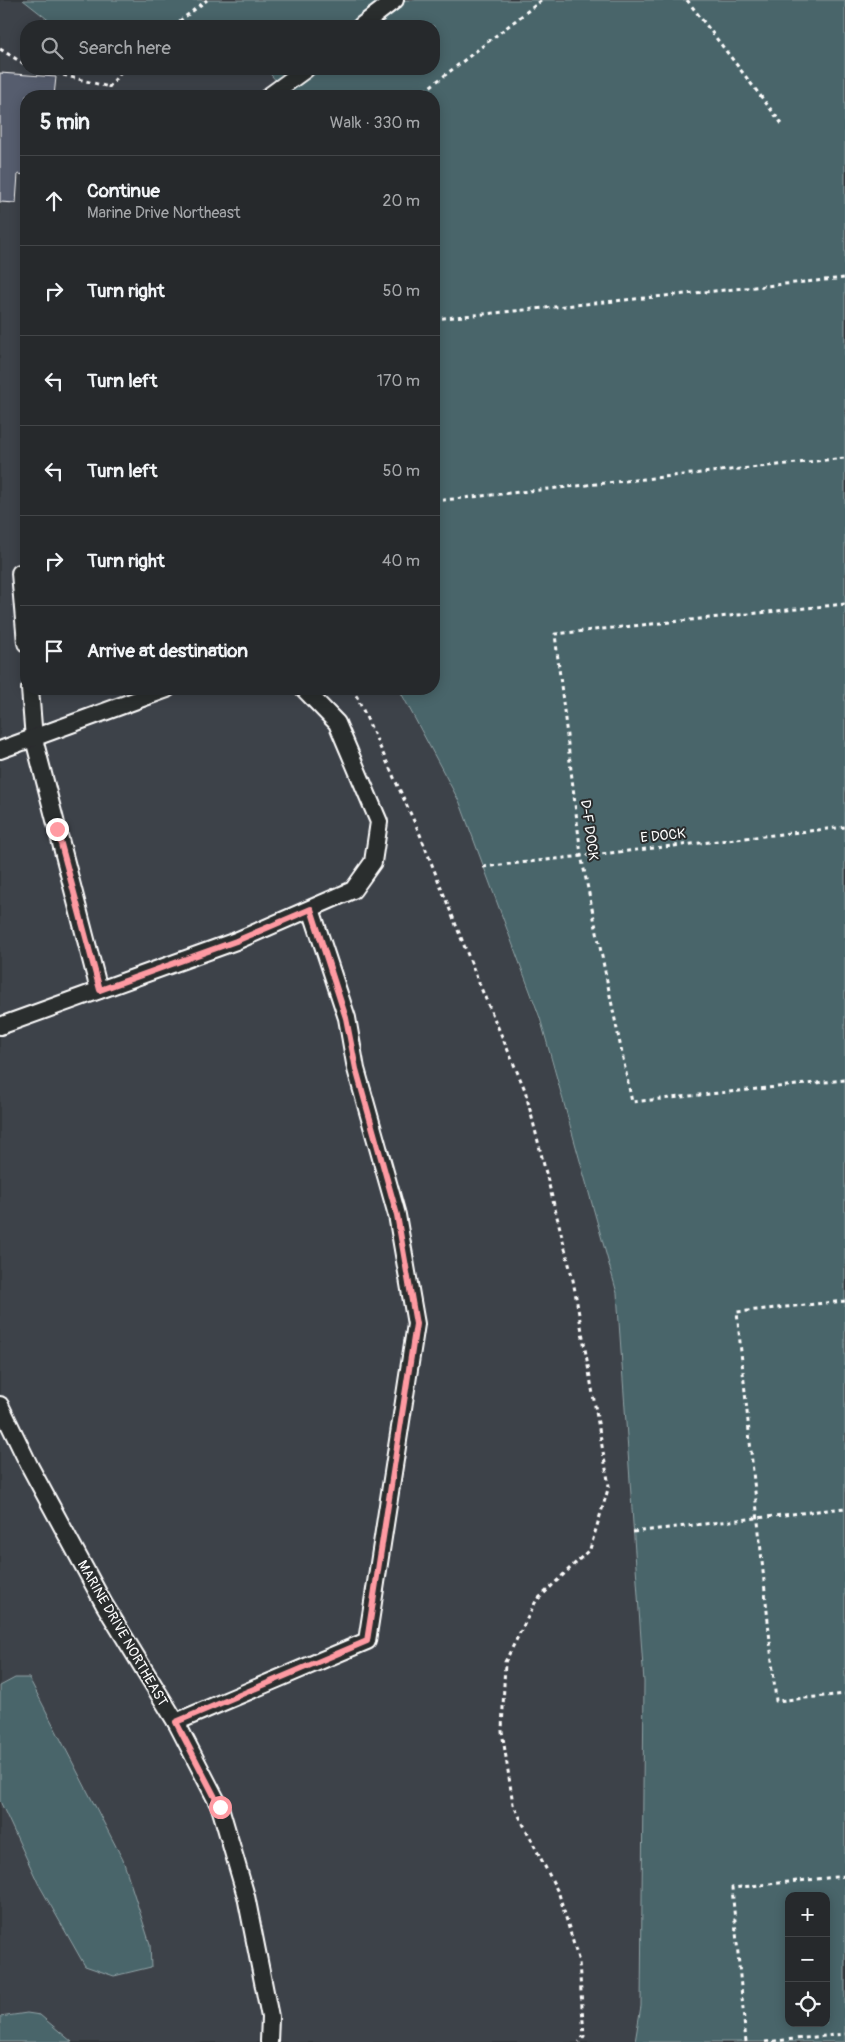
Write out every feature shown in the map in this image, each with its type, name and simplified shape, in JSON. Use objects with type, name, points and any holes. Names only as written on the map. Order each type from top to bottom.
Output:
[{"type":"lane","points":[[369,20],[395,0]]},
{"type":"lane","points":[[277,90],[298,75]]},
{"type":"lane","points":[[30,695],[34,739],[100,990]]},
{"type":"lane","points":[[0,750],[151,695]]},
{"type":"lane","points":[[0,1026],[236,941],[353,890],[373,862],[379,822],[337,723],[310,695]]},
{"type":"lane","points":[[176,1722],[367,1641],[416,1324],[397,1215],[356,1069],[346,1018],[311,909]]},
{"type":"lane","name":"MARINE DRIVE NORTHEAST","points":[[0,1404],[30,1467],[104,1604],[176,1722],[220,1807],[246,1896],[270,2017],[269,2042]]},
{"type":"path","points":[[181,20],[207,0]]},
{"type":"path","points":[[426,90],[542,0]]},
{"type":"path","points":[[687,0],[782,124]]},
{"type":"path","points":[[0,49],[20,61]]},
{"type":"path","points":[[62,75],[109,88],[119,75]]},
{"type":"path","points":[[440,317],[845,278]]},
{"type":"path","points":[[440,500],[845,458]]},
{"type":"path","name":"D-F DOCK","points":[[845,604],[555,634],[581,855],[632,1102],[845,1080]]},
{"type":"path","points":[[356,695],[419,832],[480,988],[525,1090],[573,1280],[609,1486],[590,1548],[536,1601],[505,1662],[502,1731],[513,1804],[559,1894],[579,1962],[584,2036],[579,2042]]},
{"type":"path","name":"E DOCK","points":[[483,867],[845,827]]},
{"type":"path","points":[[845,1301],[737,1312],[776,1701],[845,1694]]},
{"type":"path","points":[[633,1532],[845,1508]]},
{"type":"path","points":[[746,2042],[732,1888],[845,1876]]},
{"type":"path","points":[[765,2042],[845,2034]]},
{"type":"shaded area","points":[[0,0],[23,0],[48,20],[20,20],[20,75],[271,75],[285,90],[20,90],[20,695],[402,695],[460,803],[539,1019],[617,1292],[644,1682],[641,2006],[635,2042],[0,2042]]},
{"type":"water","points":[[23,0],[845,0],[845,2042],[635,2042],[641,2006],[644,1682],[617,1293],[540,1018],[460,803],[402,695],[440,695],[440,90],[284,90],[271,75],[440,75],[440,20],[48,20]]},
{"type":"water","points":[[15,1678],[29,1678],[123,1860],[150,1944],[151,1967],[114,1976],[85,1966],[38,1883],[0,1801],[0,1686]]},
{"type":"water","points":[[27,2013],[40,2015],[72,2042],[0,2042],[0,2017]]},
{"type":"building","points":[[0,73],[56,77],[55,90],[20,90],[20,174],[18,174],[16,203],[0,202]]},
{"type":"route","points":[[57,829],[100,990],[236,941],[311,909],[346,1018],[356,1069],[397,1215],[416,1324],[367,1641],[176,1722],[220,1807]]}]
